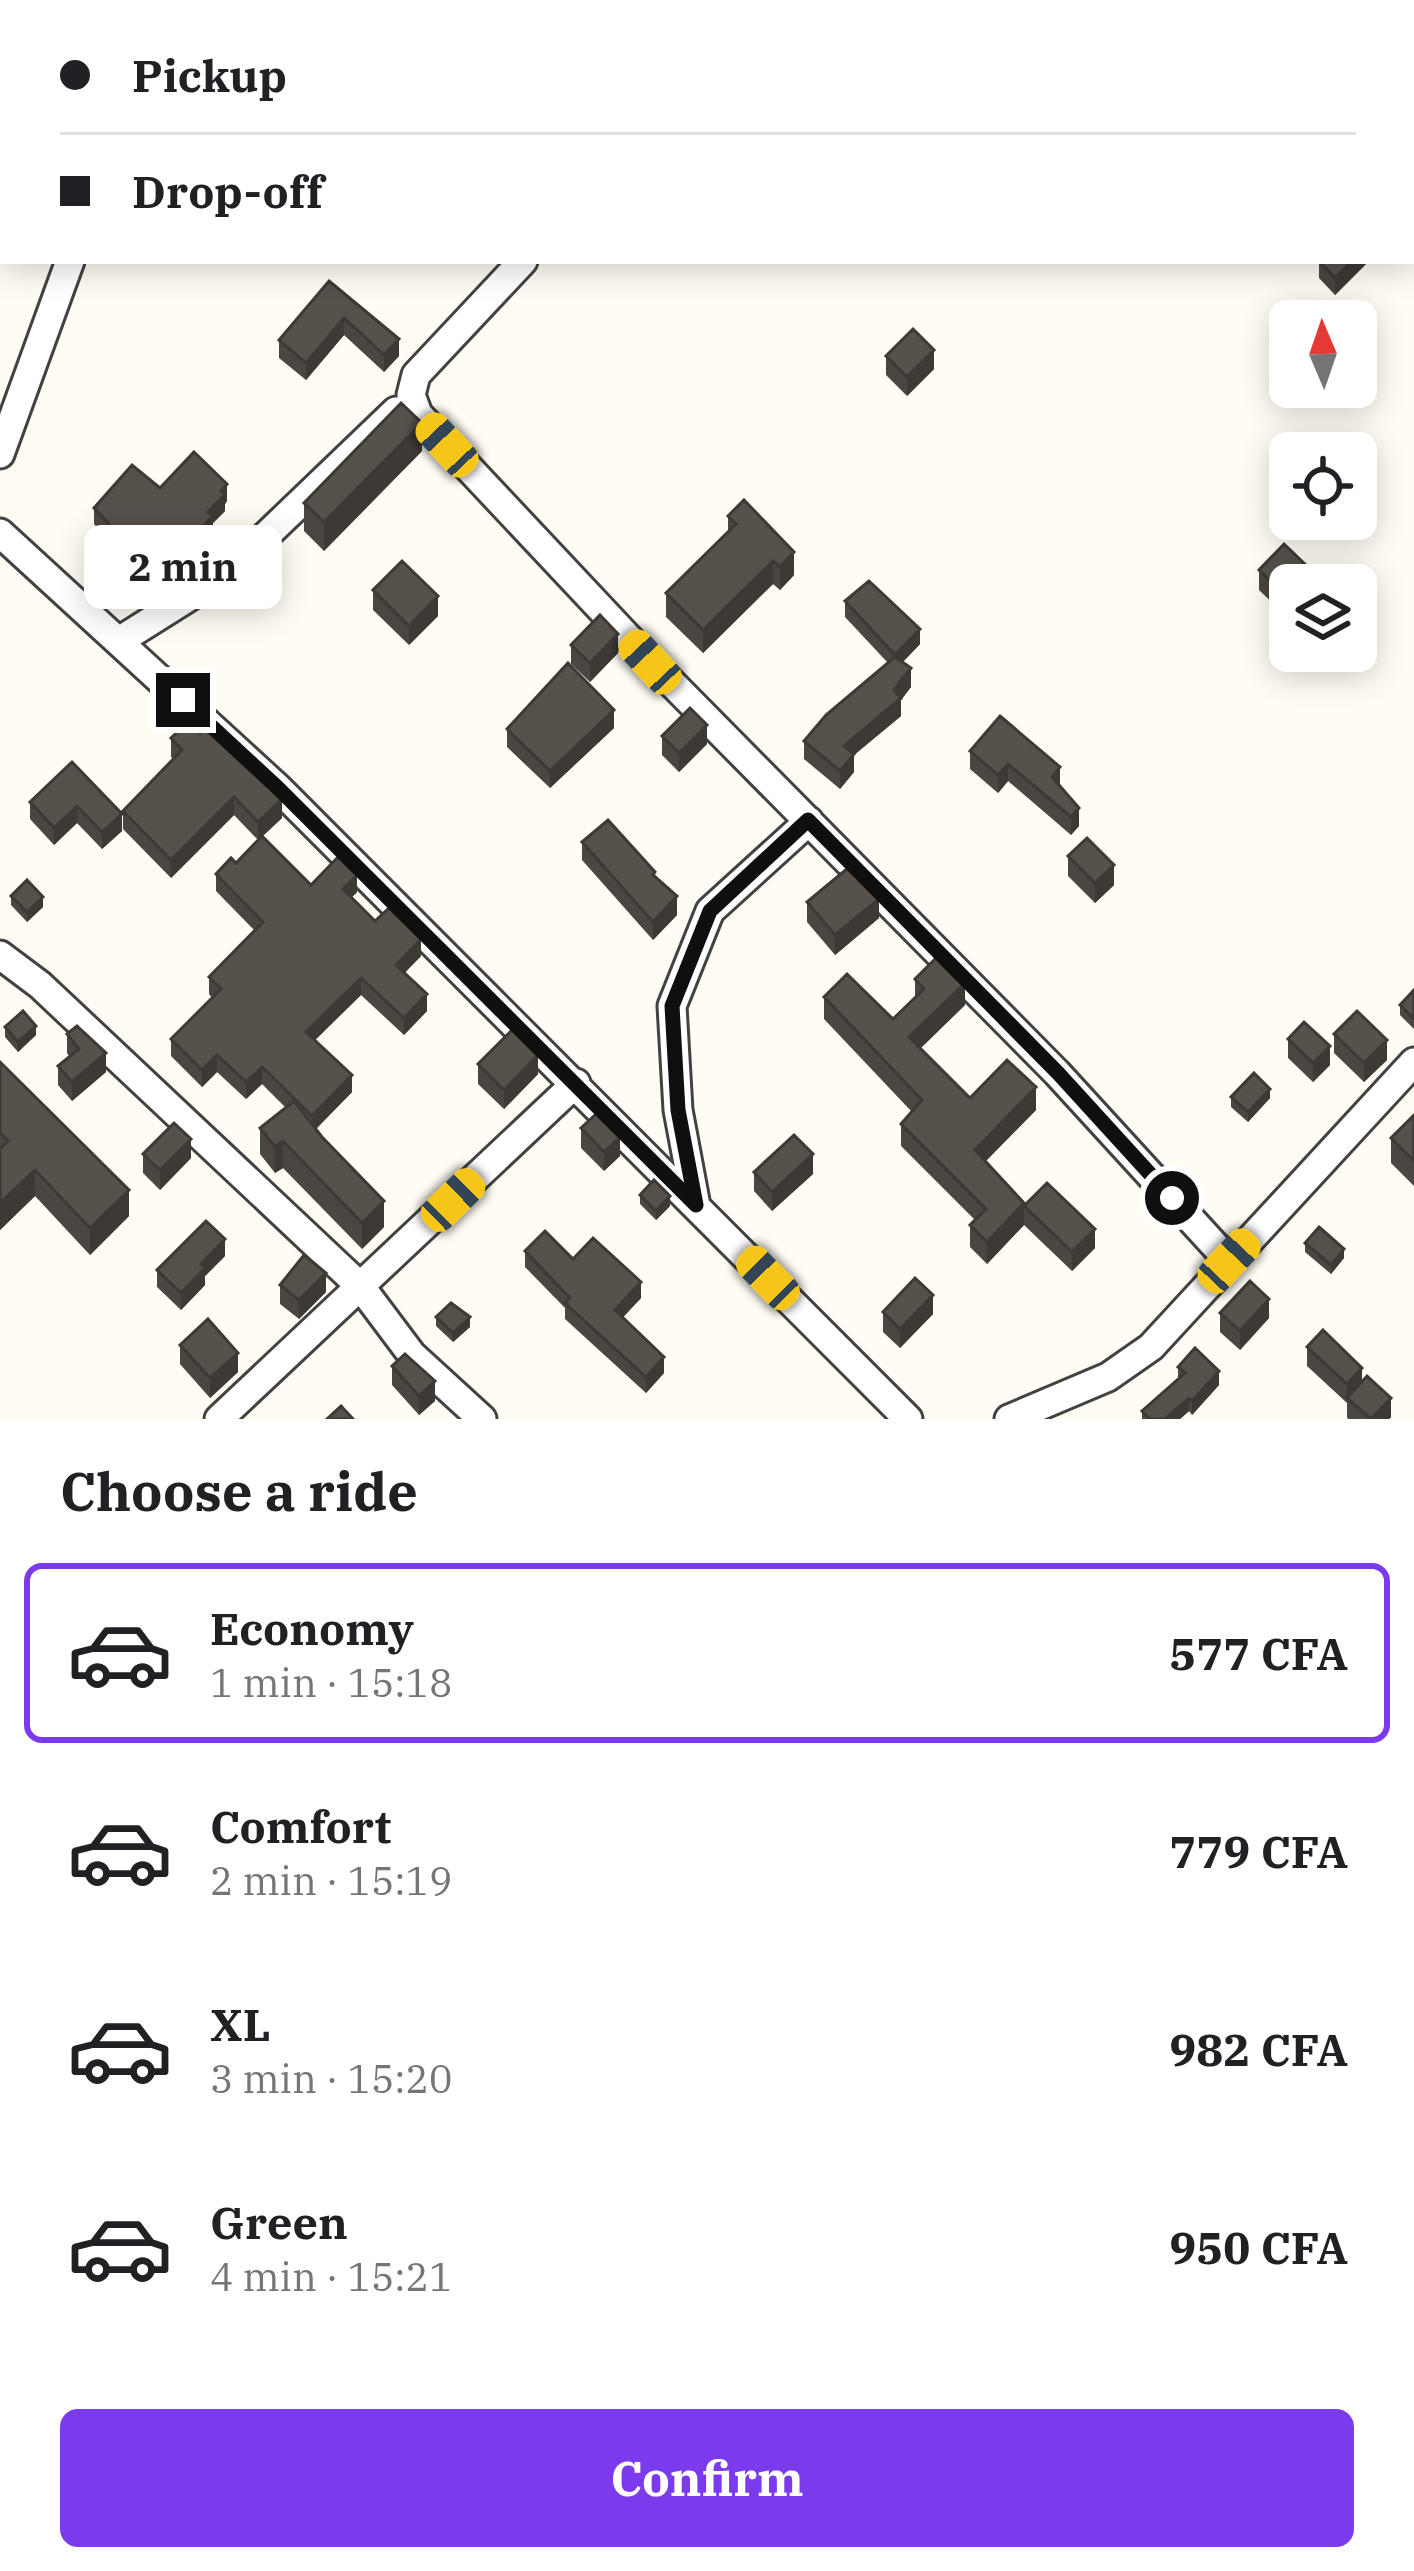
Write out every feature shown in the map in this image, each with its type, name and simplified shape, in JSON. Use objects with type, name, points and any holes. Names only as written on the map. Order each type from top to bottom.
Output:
[{"type":"street","points":[[0,454],[69,264]]},
{"type":"street","points":[[119,641],[227,573],[411,395],[416,375],[520,264]]},
{"type":"street","points":[[411,395],[418,414],[650,662],[1058,1073],[1229,1261]]},
{"type":"street","points":[[0,533],[278,788],[908,1419]]},
{"type":"street","points":[[696,1205],[678,1110],[672,1006],[710,911],[808,820]]},
{"type":"street","points":[[0,955],[40,985],[361,1287],[412,1355],[482,1419]]},
{"type":"street","points":[[1010,1419],[1108,1377],[1150,1347],[1414,1062]]},
{"type":"street","points":[[219,1419],[576,1083]]},
{"type":"building","points":[[1322,264],[1349,264],[1335,278]]},
{"type":"building","points":[[329,281],[399,339],[384,355],[344,318],[306,363],[279,340]]},
{"type":"building","points":[[913,329],[934,350],[907,377],[886,356]]},
{"type":"building","points":[[401,403],[422,423],[324,522],[304,503]]},
{"type":"building","points":[[194,452],[227,484],[221,491],[225,494],[208,512],[213,516],[200,529],[204,533],[178,562],[151,536],[134,551],[94,508],[132,465],[160,488]]},
{"type":"building","points":[[744,500],[794,552],[780,567],[773,561],[703,630],[666,593],[736,524],[728,516]]},
{"type":"building","points":[[1284,544],[1305,564],[1269,564],[1269,580],[1259,570]]},
{"type":"building","points":[[402,561],[438,596],[409,626],[373,590]]},
{"type":"building","points":[[869,581],[920,629],[895,655],[845,601]]},
{"type":"building","points":[[600,615],[618,634],[590,663],[571,645]]},
{"type":"building","points":[[895,657],[911,668],[894,690],[901,698],[844,746],[854,754],[840,771],[804,741],[826,715]]},
{"type":"building","points":[[568,663],[614,710],[550,771],[507,729]]},
{"type":"building","points":[[690,708],[707,725],[679,753],[662,736]]},
{"type":"building","points":[[1000,716],[1060,767],[1052,777],[1079,808],[1071,817],[1008,764],[998,775],[970,751]]},
{"type":"building","points":[[189,721],[200,733],[206,728],[282,799],[258,822],[234,797],[171,860],[123,811],[182,750],[171,738]]},
{"type":"building","points":[[72,762],[122,814],[102,832],[77,806],[54,828],[30,802]]},
{"type":"building","points":[[608,820],[653,875],[677,896],[653,922],[582,842]]},
{"type":"building","points":[[262,836],[311,885],[338,857],[357,875],[343,889],[375,921],[389,908],[421,939],[396,965],[427,994],[404,1018],[361,978],[306,1032],[352,1075],[312,1116],[262,1067],[246,1082],[217,1055],[202,1070],[171,1039],[221,989],[209,977],[263,922],[216,874],[231,858],[236,863]]},
{"type":"building","points":[[1087,838],[1114,865],[1095,883],[1068,856]]},
{"type":"building","points":[[848,868],[879,899],[835,935],[807,902]]},
{"type":"building","points":[[27,880],[43,897],[27,912],[11,896]]},
{"type":"building","points":[[938,956],[965,983],[909,1037],[970,1098],[1007,1060],[1036,1087],[975,1150],[1024,1203],[987,1242],[970,1225],[986,1209],[901,1124],[922,1100],[824,997],[847,974],[893,1019],[924,989],[915,979]]},
{"type":"building","points":[[1414,990],[1414,1019],[1400,1005]]},
{"type":"building","points":[[23,1011],[36,1026],[18,1042],[5,1027]]},
{"type":"building","points":[[1357,1011],[1387,1040],[1364,1063],[1334,1034]]},
{"type":"building","points":[[1304,1022],[1330,1046],[1313,1063],[1288,1039]]},
{"type":"building","points":[[77,1026],[106,1053],[72,1082],[58,1066],[79,1049],[67,1034]]},
{"type":"building","points":[[513,1029],[538,1055],[504,1090],[478,1064]]},
{"type":"building","points":[[0,1062],[129,1190],[90,1228],[35,1170],[0,1203],[0,1149],[8,1141],[0,1133]]},
{"type":"building","points":[[1254,1073],[1270,1089],[1248,1112],[1231,1097]]},
{"type":"building","points":[[294,1101],[384,1201],[362,1223],[283,1141],[275,1147],[260,1128]]},
{"type":"building","points":[[597,1113],[620,1137],[604,1152],[581,1128]]},
{"type":"building","points":[[1414,1115],[1414,1161],[1391,1138]]},
{"type":"building","points":[[174,1123],[191,1139],[160,1170],[143,1154]]},
{"type":"building","points":[[794,1135],[813,1154],[772,1192],[754,1172]]},
{"type":"building","points":[[654,1180],[670,1196],[656,1211],[640,1195]]},
{"type":"building","points":[[1047,1183],[1095,1229],[1072,1252],[1024,1206]]},
{"type":"building","points":[[206,1221],[225,1239],[181,1293],[157,1270]]},
{"type":"building","points":[[1319,1227],[1344,1249],[1331,1265],[1305,1243]]},
{"type":"building","points":[[545,1231],[573,1259],[593,1238],[641,1282],[615,1310],[664,1357],[646,1377],[565,1303],[570,1298],[525,1251]]},
{"type":"building","points":[[304,1255],[326,1273],[299,1300],[280,1285]]},
{"type":"building","points":[[915,1278],[933,1295],[900,1329],[883,1312]]},
{"type":"building","points":[[1250,1281],[1269,1299],[1240,1331],[1220,1313]]},
{"type":"building","points":[[451,1303],[470,1317],[453,1333],[436,1317]]},
{"type":"building","points":[[208,1319],[238,1353],[210,1378],[180,1345]]},
{"type":"building","points":[[1323,1330],[1362,1368],[1347,1384],[1307,1347]]},
{"type":"building","points":[[1195,1348],[1219,1371],[1192,1401],[1189,1398],[1165,1419],[1150,1419],[1142,1411],[1185,1373],[1178,1367]]},
{"type":"building","points":[[405,1354],[435,1381],[419,1396],[392,1366]]},
{"type":"building","points":[[1367,1376],[1391,1398],[1371,1419],[1347,1398]]},
{"type":"building","points":[[341,1406],[353,1419],[327,1419]]},
{"type":"route","points":[[183,700],[278,788],[696,1205],[678,1110],[672,1006],[710,911],[808,820],[1058,1073],[1172,1198]]}]
